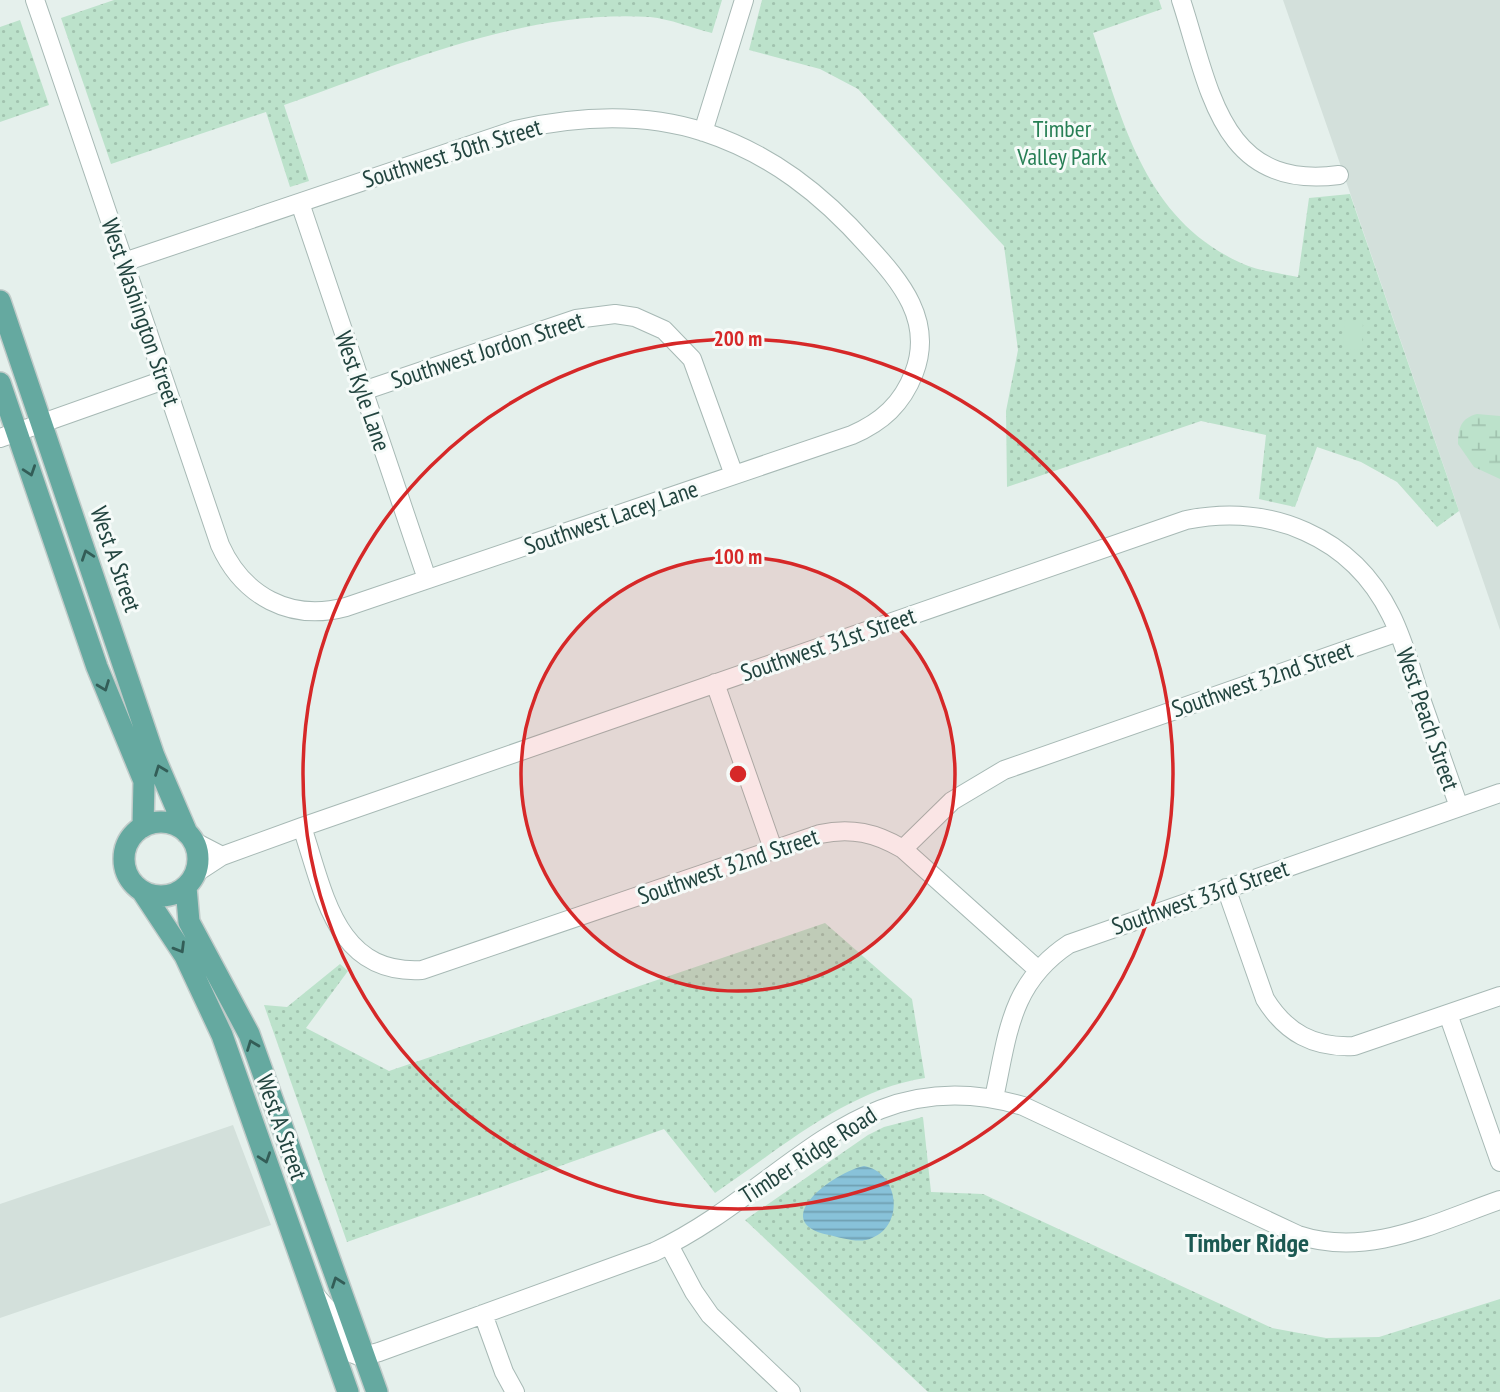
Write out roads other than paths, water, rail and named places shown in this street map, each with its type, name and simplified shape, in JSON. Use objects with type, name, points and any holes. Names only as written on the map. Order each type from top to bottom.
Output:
[{"type":"main road","name":"West A Street","points":[[0,301],[154,757],[190,837]]},
{"type":"main road","points":[[0,383],[8,435],[96,667],[144,781],[143,827]]},
{"type":"main road","points":[[166,822],[190,837],[198,862],[191,880],[164,896],[142,891],[132,883],[124,859],[133,835],[143,827],[166,822]]},
{"type":"main road","name":"West A Street","points":[[191,880],[189,922],[248,1034],[377,1392]]},
{"type":"main road","name":"West A Street","points":[[142,891],[185,956],[208,1002],[348,1392]]},
{"type":"street","name":"West Washington Street","points":[[35,0],[227,562],[253,592],[276,605]]},
{"type":"street","points":[[703,132],[744,0]]},
{"type":"street","points":[[1181,0],[1217,110],[1241,148],[1263,165],[1286,176],[1309,178],[1339,175]]},
{"type":"street","name":"Southwest 30th Street","points":[[124,262],[515,130],[547,122],[613,117],[656,122],[703,132],[765,158],[793,175],[839,214],[900,281],[910,298],[919,329],[916,367]]},
{"type":"street","name":"West Kyle Lane","points":[[300,203],[427,579]]},
{"type":"street","name":"Southwest Jordon Street","points":[[363,391],[586,316],[615,314],[652,324],[679,343],[692,359],[734,475]]},
{"type":"street","name":"Southwest Lacey Lane","points":[[276,605],[305,611],[335,610],[870,427],[900,401],[916,367]]},
{"type":"street","points":[[8,435],[164,380]]},
{"type":"street","name":"Southwest 31st Street","points":[[191,880],[222,856],[302,827],[1186,520],[1212,515],[1258,516],[1283,522],[1328,542],[1363,572],[1379,593],[1398,632]]},
{"type":"street","name":"West Peach Street","points":[[1398,632],[1459,807]]},
{"type":"street","name":"Southwest 32nd Street","points":[[302,827],[334,920],[355,949],[383,966],[422,970],[773,849],[839,830],[872,834],[903,849],[953,801],[1004,770],[1398,632]]},
{"type":"street","points":[[715,683],[773,849]]},
{"type":"street","name":"Southwest 33rd Street","points":[[994,1098],[1013,1010],[1037,969],[1069,944],[1500,793]]},
{"type":"street","points":[[190,837],[222,856]]},
{"type":"street","points":[[903,849],[1037,969]]},
{"type":"street","points":[[1226,888],[1265,999],[1275,1015],[1303,1038],[1336,1047],[1354,1046],[1500,996]]},
{"type":"street","points":[[1448,1014],[1500,1162]]},
{"type":"street","name":"Timber Ridge Road","points":[[365,1356],[669,1245],[850,1123],[873,1111],[908,1099],[939,1094],[994,1098],[1023,1106],[1298,1235],[1318,1241],[1364,1244],[1387,1239],[1500,1200]]},
{"type":"street","points":[[669,1245],[694,1292],[710,1315],[791,1392]]},
{"type":"street","points":[[312,1291],[339,1322],[351,1353],[365,1356]]},
{"type":"street","points":[[483,1314],[504,1372],[515,1392]]},
{"type":"water","points":[[864,1166],[876,1170],[890,1188],[893,1211],[890,1222],[883,1231],[867,1240],[857,1240],[811,1229],[804,1220],[804,1209],[812,1198],[837,1177]]},
{"type":"district","name":"Timber Ridge","points":[[1247,1242]]},
{"type":"park label","name":"Timber Valley Park","points":[[1062,142]]}]
